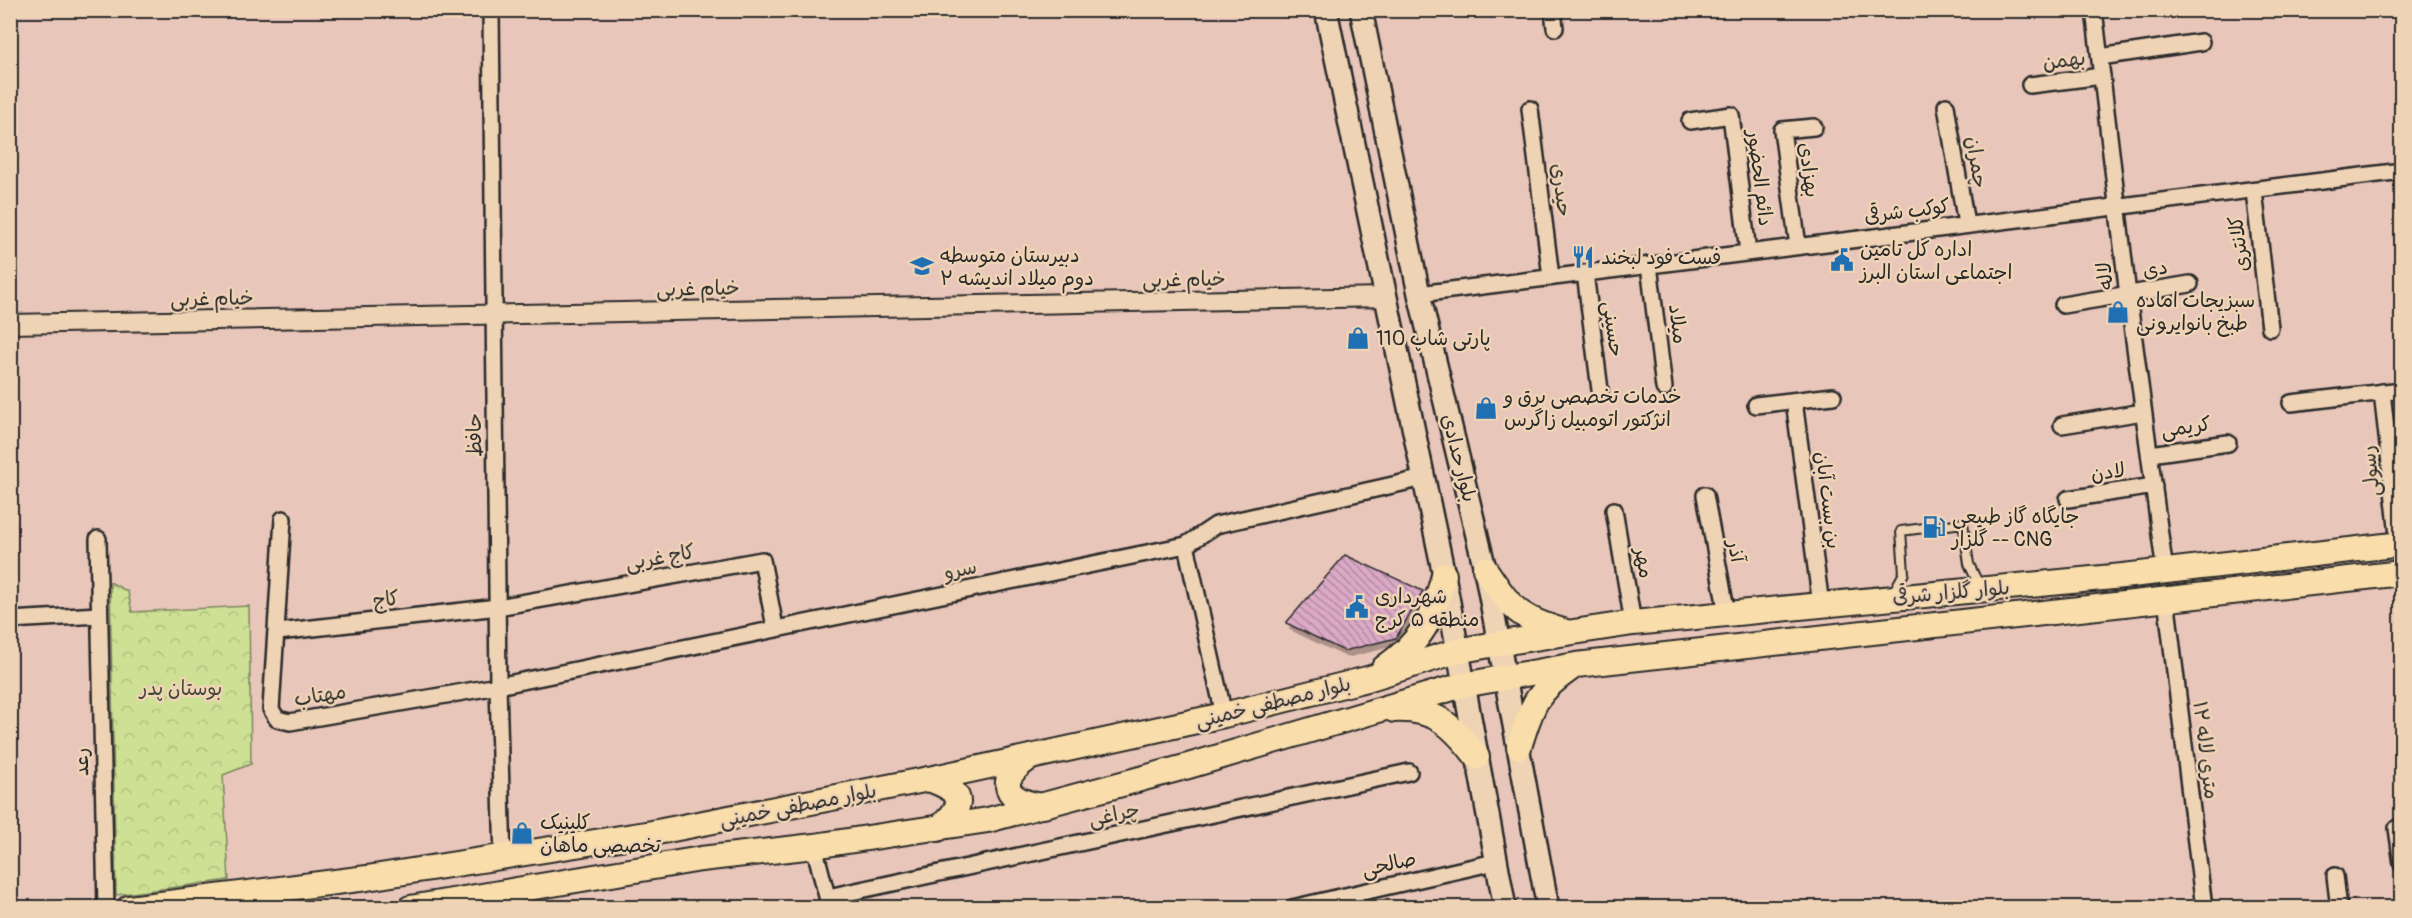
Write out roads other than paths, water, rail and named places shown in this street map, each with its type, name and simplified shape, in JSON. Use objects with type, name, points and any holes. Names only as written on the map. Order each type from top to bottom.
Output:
[{"type":"main road","name":"بلوار حدادی","points":[[1326,10],[1444,575],[1504,908]]},
{"type":"main road","name":"بلوار حدادی","points":[[1360,10],[1419,294],[1501,643],[1548,908]]},
{"type":"main road","name":"بلوار گلزار شرقی","points":[[1501,643],[1633,623],[2165,572],[2400,544]]},
{"type":"main road","points":[[1485,569],[1508,603],[1523,616],[1569,632]]},
{"type":"main road","name":"بلوار گلزار شرقی","points":[[1507,677],[1576,665],[2402,573]]},
{"type":"main road","points":[[1367,679],[1402,655],[1416,641],[1437,604],[1444,575]]},
{"type":"main road","name":"بلوار مصطفی خمینی","points":[[129,908],[503,859],[929,779],[1224,715],[1367,679],[1457,651],[1501,643]]},
{"type":"main road","points":[[1519,747],[1537,696],[1550,683],[1576,665]]},
{"type":"main road","name":"بلوار مصطفی خمینی","points":[[410,908],[701,859],[938,829],[1044,806],[1463,685],[1507,677]]},
{"type":"main road","points":[[1374,710],[1407,709],[1435,715],[1457,731],[1477,757]]},
{"type":"main road","points":[[1031,757],[1010,772],[1008,780],[1010,789],[1013,795],[1030,805],[1044,806]]},
{"type":"main road","points":[[929,779],[948,786],[957,794],[959,802],[956,814],[938,829]]},
{"type":"street","name":"حافظ","points":[[491,10],[498,686],[503,859]]},
{"type":"street","points":[[1553,10],[1555,28]]},
{"type":"street","name":"لاله","points":[[2094,10],[2128,295],[2165,572]]},
{"type":"street","points":[[2100,57],[2201,42]]},
{"type":"street","name":"بهمن","points":[[2030,85],[2102,76]]},
{"type":"street","name":"چمران","points":[[1946,106],[1966,224]]},
{"type":"street","name":"حیدری","points":[[1530,109],[1551,277]]},
{"type":"street","name":"دائم الحضور","points":[[1689,122],[1731,115],[1748,252]]},
{"type":"street","name":"بهزادی","points":[[1798,246],[1782,130],[1814,127]]},
{"type":"street","name":"کوکب شرقی","points":[[1419,294],[2402,171]]},
{"type":"street","name":"کلانتری","points":[[2254,191],[2270,328]]},
{"type":"street","name":"میلاد","points":[[1649,265],[1664,388]]},
{"type":"street","name":"حسینی","points":[[1585,273],[1600,390]]},
{"type":"street","name":"دی","points":[[2063,305],[2190,284]]},
{"type":"street","name":"خیام غربی","points":[[10,324],[1386,297]]},
{"type":"street","points":[[2291,403],[2402,390]]},
{"type":"street","name":"رسولی","points":[[2382,392],[2400,544]]},
{"type":"street","points":[[1756,405],[1833,396]]},
{"type":"street","name":"بن بست آبان","points":[[1794,400],[1821,605]]},
{"type":"street","points":[[2062,425],[2143,412]]},
{"type":"street","name":"کریمی","points":[[2150,454],[2228,442]]},
{"type":"street","name":"سرو","points":[[498,686],[775,627],[1186,545],[1216,525],[1424,478]]},
{"type":"street","name":"لادن","points":[[2068,498],[2154,486]]},
{"type":"street","name":"آذر","points":[[1705,495],[1727,614]]},
{"type":"street","name":"مهر","points":[[1614,510],[1633,623]]},
{"type":"street","name":"مهتاب","points":[[283,519],[278,632],[271,709],[277,719],[290,722],[498,686]]},
{"type":"street","name":"رعد","points":[[98,539],[106,908]]},
{"type":"street","points":[[1186,545],[1224,715]]},
{"type":"street","name":"کاج غربی","points":[[498,607],[762,560],[775,627]]},
{"type":"street","name":"۱۲ متری لاله","points":[[2166,598],[2204,908]]},
{"type":"street","name":"کاج","points":[[278,632],[498,607]]},
{"type":"street","points":[[10,620],[99,615]]},
{"type":"street","name":"چراغی","points":[[829,902],[1409,772]]},
{"type":"street","points":[[2397,828],[2402,864]]},
{"type":"street","points":[[814,846],[829,902]]},
{"type":"street","name":"صالحی","points":[[1292,908],[1495,862]]},
{"type":"street","points":[[2335,876],[2339,908]]},
{"type":"lane","points":[[1890,598],[1904,573],[1901,531],[1963,523],[1969,564],[1981,590]]},
{"type":"place","name":"فست فود لبخند","points":[[1583,257]]},
{"type":"place","name":"اداره کل تامین اجتماعی استان البرز","points":[[1842,260]]},
{"type":"place","name":"دبیرستان متوسطه دوم میلاد اندیشه ۲","points":[[922,266]]},
{"type":"place","name":"سبزیجات اماده طبخ بانوایرونی","points":[[2118,312]]},
{"type":"place","name":"پارتی شاپ 110","points":[[1358,338]]},
{"type":"place","name":"خدمات تخصصی برق و انژکتور اتومبیل زاگرس","points":[[1486,408]]},
{"type":"place","name":"جایگاه گاز طبیعی گلزار -- CNG","points":[[1934,527]]},
{"type":"place","name":"شهرداری منطقه ۵ کرج","points":[[1357,607]]},
{"type":"place","name":"کلینیک تخصصی ماهان","points":[[522,833]]},
{"type":"park label","name":"بوستان پدر","points":[[181,688]]}]
